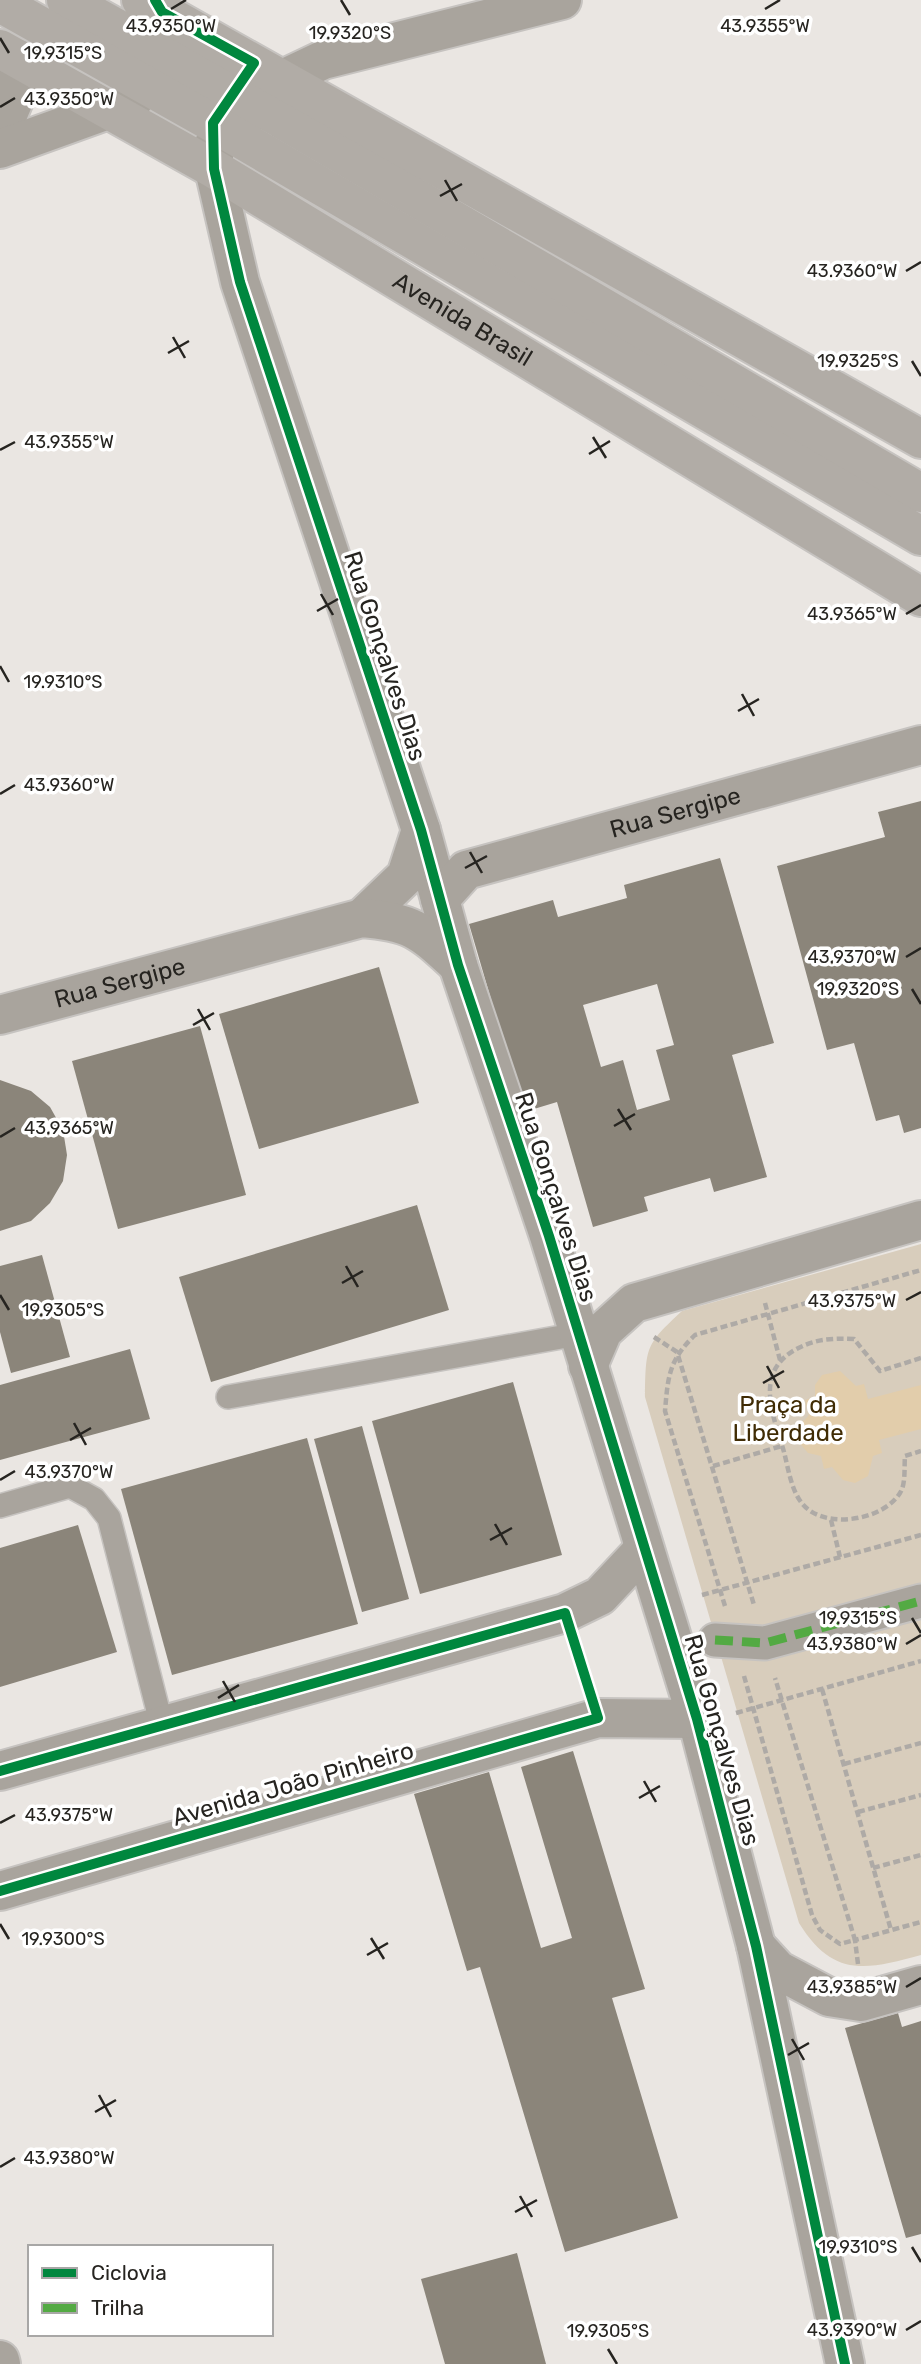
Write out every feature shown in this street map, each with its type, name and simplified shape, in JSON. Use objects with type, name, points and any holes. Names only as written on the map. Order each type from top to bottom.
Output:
[{"type":"main road","points":[[66,0],[921,439]]},
{"type":"main road","points":[[0,3],[159,93]]},
{"type":"main road","points":[[154,4],[242,91],[921,493]]},
{"type":"main road","name":"Avenida Brasil","points":[[9,54],[214,169],[921,597]]},
{"type":"main road","name":"Avenida Brasil","points":[[261,151],[921,536]]},
{"type":"street","points":[[0,149],[159,93],[242,91],[323,60],[562,0]]},
{"type":"street","points":[[0,134],[14,100],[9,54]]},
{"type":"street","points":[[242,91],[261,151]]},
{"type":"street","name":"Rua Gonçalves Dias","points":[[242,91],[214,169],[240,282],[421,830],[458,964],[583,1350],[697,1719],[756,1946],[845,2364]]},
{"type":"street","name":"Rua Sergipe","points":[[440,899],[467,870],[921,745]]},
{"type":"street","name":"Rua Sergipe","points":[[362,918],[405,876],[421,830]]},
{"type":"street","name":"Rua Sergipe","points":[[0,1015],[362,918],[397,921],[424,933],[458,964]]},
{"type":"street","points":[[583,1350],[634,1303],[921,1220]]},
{"type":"street","points":[[0,1771],[565,1613],[600,1596],[644,1549]]},
{"type":"street","points":[[724,1641],[765,1643],[921,1601]]},
{"type":"street","name":"Avenida João Pinheiro","points":[[0,1891],[598,1718],[697,1719]]},
{"type":"street","points":[[756,1946],[778,1970],[830,1997],[861,2002],[921,1984]]},
{"type":"lane","points":[[228,1397],[583,1350]]},
{"type":"lane","points":[[0,1506],[70,1486],[94,1499],[109,1518],[162,1726]]},
{"type":"path","points":[[921,1270],[695,1335],[677,1352],[668,1378],[665,1411],[720,1590],[724,1641],[753,1709],[812,1915],[820,1930],[840,1944],[921,1922]]},
{"type":"path","points":[[765,1301],[780,1360]]},
{"type":"path","points":[[921,1358],[880,1371],[854,1339],[832,1338],[806,1343],[780,1360],[772,1371],[770,1387],[796,1496],[808,1510],[831,1520],[865,1516],[891,1503],[902,1491],[905,1456],[921,1451]]},
{"type":"path","points":[[713,1466],[782,1446]]},
{"type":"path","points":[[831,1520],[840,1557]]},
{"type":"path","points":[[702,1595],[921,1535]]},
{"type":"path","points":[[735,1713],[921,1661]]},
{"type":"path","points":[[822,1689],[891,1930]]},
{"type":"path","points":[[844,1764],[921,1744]]},
{"type":"path","points":[[857,1812],[921,1795]]},
{"type":"path","points":[[873,1868],[921,1855]]},
{"type":"path","points":[[855,1940],[858,1968]]},
{"type":"green space","name":"Praça da Liberdade","points":[[921,1244],[921,1955],[884,1964],[852,1965],[825,1953],[799,1923],[645,1397],[646,1367],[654,1340],[682,1311]]},
{"type":"shaded area","points":[[840,1371],[856,1386],[864,1384],[868,1399],[921,1385],[921,1429],[879,1440],[882,1453],[873,1456],[868,1476],[855,1483],[843,1480],[832,1467],[824,1469],[821,1456],[808,1453],[797,1440],[797,1428],[809,1415],[805,1400],[815,1397],[815,1385],[822,1375]]},
{"type":"building","points":[[921,801],[921,1128],[904,1133],[899,1115],[876,1121],[854,1043],[827,1050],[777,866],[885,837],[878,812]]},
{"type":"building","points":[[720,858],[774,1043],[732,1055],[767,1177],[714,1192],[710,1178],[644,1197],[648,1211],[593,1227],[557,1102],[524,1112],[469,924],[553,900],[558,917],[627,898],[624,885]],"holes":[[[657,984],[674,1045],[656,1050],[670,1100],[637,1110],[623,1060],[601,1067],[583,1005]]]},
{"type":"building","points":[[379,967],[419,1103],[259,1149],[219,1014]]},
{"type":"building","points":[[200,1026],[246,1195],[118,1229],[72,1061]]},
{"type":"building","points":[[0,1080],[31,1091],[50,1107],[63,1130],[67,1155],[63,1181],[50,1203],[31,1221],[0,1231]]},
{"type":"building","points":[[417,1205],[449,1310],[211,1382],[179,1277]]},
{"type":"building","points":[[42,1255],[70,1357],[11,1373],[0,1332],[0,1266]]},
{"type":"building","points":[[130,1349],[150,1419],[0,1460],[0,1385]]},
{"type":"building","points":[[513,1382],[562,1555],[420,1594],[372,1421]]},
{"type":"building","points":[[362,1426],[409,1599],[362,1612],[314,1439]]},
{"type":"building","points":[[307,1438],[358,1624],[172,1675],[121,1489]]},
{"type":"building","points":[[78,1525],[117,1652],[0,1687],[0,1548]]},
{"type":"building","points":[[573,1751],[645,1989],[612,1998],[678,2218],[565,2252],[480,1967],[467,1971],[414,1794],[489,1772],[541,1948],[572,1938],[521,1767]]},
{"type":"building","points":[[898,2013],[902,2027],[921,2021],[921,2234],[906,2238],[845,2028]]},
{"type":"building","points":[[517,2253],[546,2364],[445,2364],[421,2279]]},
{"type":"marked path","points":[[715,1640],[765,1643],[921,1601]]},
{"type":"cycle path","points":[[155,0],[162,12],[254,63],[213,123],[214,169],[240,282],[421,830],[458,965],[549,1236],[697,1719],[756,1946],[845,2364]]},
{"type":"cycle path","points":[[0,1771],[565,1613],[598,1718],[0,1891]]}]
